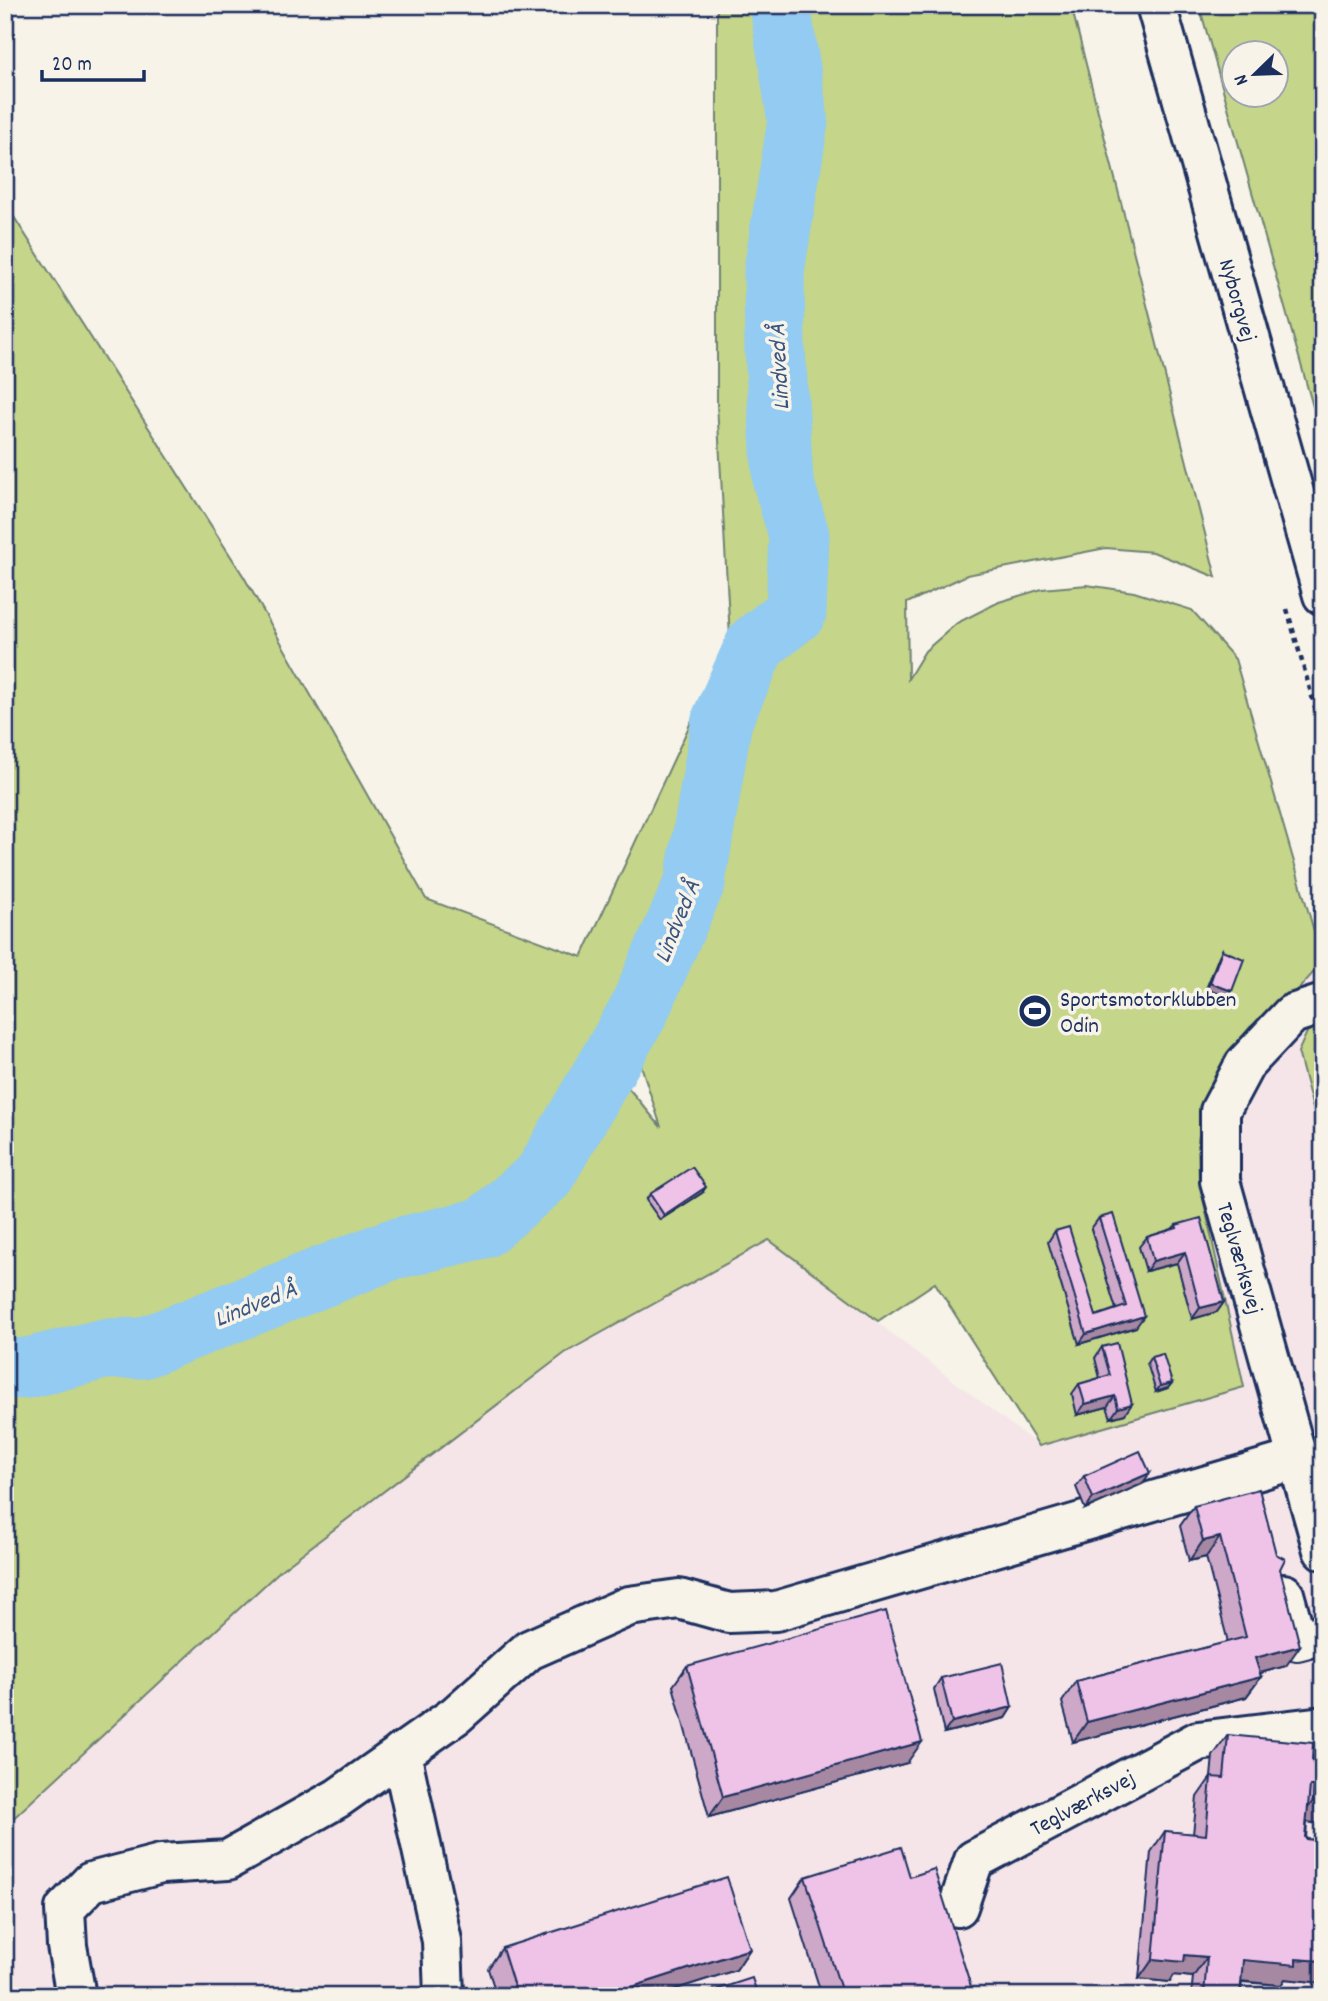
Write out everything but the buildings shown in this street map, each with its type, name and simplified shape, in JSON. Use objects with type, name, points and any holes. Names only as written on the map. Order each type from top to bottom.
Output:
[{"type":"main road","name":"Nyborgvej","points":[[1156,5],[1323,595]]},
{"type":"main road","name":"Teglværksvej","points":[[1323,1004],[1292,1014],[1245,1064],[1220,1111],[1220,1181],[1323,1550]]},
{"type":"main road","points":[[76,1996],[65,1909],[91,1882],[161,1864],[228,1860],[338,1798],[456,1715],[529,1650],[629,1605],[679,1599],[729,1613],[776,1611],[1256,1486],[1297,1459]]},
{"type":"main road","points":[[1276,1563],[1297,1641],[1323,1634]]},
{"type":"main road","name":"Teglværksvej","points":[[958,1907],[974,1860],[1198,1741],[1323,1726]]},
{"type":"main road","points":[[401,1753],[442,1941],[444,1996]]},
{"type":"shaded area","points":[[1323,962],[1323,1996],[5,1996],[5,1826],[282,1569],[565,1353],[769,1240],[1039,1446],[1244,1387],[1199,1180],[1198,1141],[1205,1097],[1225,1059],[1250,1027],[1286,1003]]},
{"type":"green space","points":[[717,5],[1071,5],[1216,577],[1153,552],[1106,548],[967,575],[907,603],[908,679],[925,651],[957,623],[999,602],[1042,589],[1087,585],[1134,592],[1192,610],[1235,659],[1323,962],[1286,1003],[1250,1027],[1225,1059],[1205,1097],[1198,1141],[1199,1180],[1244,1387],[1039,1446],[935,1283],[878,1321],[769,1240],[565,1353],[282,1569],[5,1826],[5,203],[244,577],[426,899],[582,957],[730,638],[717,404]],"holes":[[[617,991],[661,1127],[590,1042]]]},
{"type":"green space","points":[[1199,5],[1323,5],[1323,442],[1228,108],[1290,108],[1290,38],[1220,38],[1220,79]]},
{"type":"green space","points":[[1323,1025],[1323,1146],[1298,1052],[1308,1030]]},
{"type":"waterway","name":"Lindved Å","points":[[5,1369],[28,1368],[104,1349],[143,1348],[390,1250],[483,1228],[544,1176],[638,1012],[695,882],[722,720],[756,644],[796,612],[799,535],[783,481],[775,350],[774,271],[798,121],[780,5]]},
{"type":"place","name":"Sportsmotorklubben Odin","points":[[1035,1011]]}]
